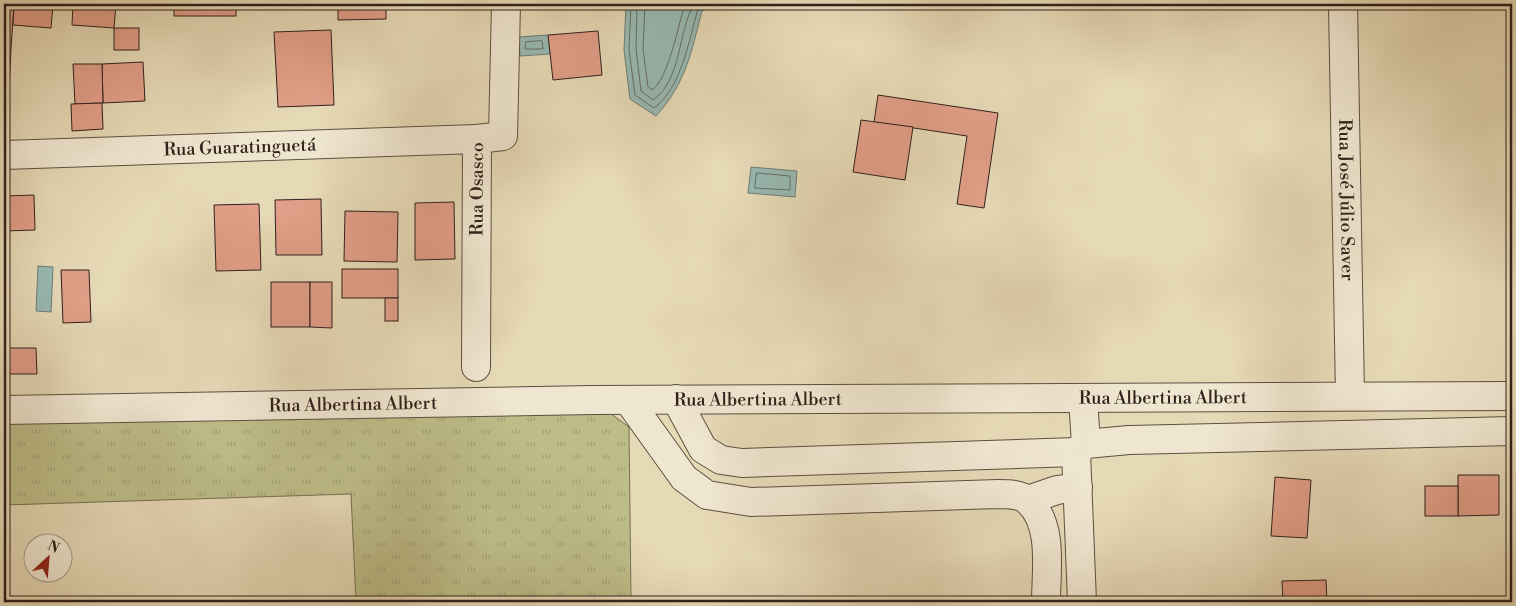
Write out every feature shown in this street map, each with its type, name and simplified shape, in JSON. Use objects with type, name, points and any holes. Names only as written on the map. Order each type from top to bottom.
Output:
[{"type":"street","name":"Rua Osasco","points":[[476,367],[477,139],[503,136],[506,4]]},
{"type":"street","name":"Rua José Júlio Saver","points":[[1343,4],[1350,396]]},
{"type":"street","name":"Rua Guaratinguetá","points":[[4,155],[477,139]]},
{"type":"street","name":"Rua Albertina Albert","points":[[4,410],[676,399],[1512,396]]},
{"type":"street","points":[[676,399],[703,449],[721,460],[755,462],[978,455],[1081,448],[1139,440],[1512,431]]},
{"type":"street","points":[[1082,602],[1078,487],[1084,399]]},
{"type":"street","points":[[628,400],[684,478],[707,495],[751,502],[976,494],[1014,495],[1028,500],[1042,522],[1046,540],[1046,602]]},
{"type":"street","points":[[976,494],[978,455]]},
{"type":"street","points":[[856,498],[864,458]]},
{"type":"street","points":[[751,502],[755,462]]},
{"type":"street","points":[[1028,500],[1057,490],[1078,487]]},
{"type":"green space","points":[[610,413],[629,427],[631,602],[356,602],[351,494],[4,505],[4,421]]},
{"type":"water","points":[[626,4],[718,4],[702,11],[691,54],[681,79],[666,104],[656,116],[630,99],[624,50]]},
{"type":"water","points":[[548,35],[550,54],[520,56],[519,37]]},
{"type":"water","points":[[751,167],[797,171],[795,197],[748,193]]},
{"type":"water","points":[[38,266],[53,267],[51,312],[36,311]]},
{"type":"building","points":[[4,4],[14,4],[11,49],[4,48]]},
{"type":"building","points":[[14,4],[53,4],[51,28],[13,25]]},
{"type":"building","points":[[73,4],[116,4],[114,28],[72,25]]},
{"type":"building","points":[[174,4],[236,4],[236,16],[174,16]]},
{"type":"building","points":[[338,4],[386,4],[386,19],[338,20]]},
{"type":"building","points":[[114,28],[139,28],[139,50],[114,50]]},
{"type":"building","points":[[331,30],[334,105],[278,107],[274,32]]},
{"type":"building","points":[[598,31],[602,75],[553,80],[548,35]]},
{"type":"building","points":[[4,48],[11,49],[8,106],[4,106]]},
{"type":"building","points":[[143,62],[145,101],[103,103],[102,64]]},
{"type":"building","points":[[73,64],[102,64],[103,103],[75,104]]},
{"type":"building","points":[[878,95],[998,113],[984,208],[957,204],[967,136],[874,122]]},
{"type":"building","points":[[102,103],[103,129],[72,131],[71,104]]},
{"type":"building","points":[[861,120],[913,127],[905,180],[853,172]]},
{"type":"building","points":[[34,195],[35,230],[4,231],[4,196]]},
{"type":"building","points":[[321,199],[322,255],[276,255],[275,200]]},
{"type":"building","points":[[454,202],[455,259],[415,260],[415,203]]},
{"type":"building","points":[[259,204],[261,270],[216,271],[214,205]]},
{"type":"building","points":[[345,211],[398,212],[397,262],[344,261]]},
{"type":"building","points":[[342,269],[398,269],[398,298],[342,298]]},
{"type":"building","points":[[61,270],[89,270],[91,322],[63,323]]},
{"type":"building","points":[[271,282],[310,282],[310,327],[271,327]]},
{"type":"building","points":[[310,282],[332,282],[332,328],[310,327]]},
{"type":"building","points":[[385,298],[398,298],[398,321],[385,321]]},
{"type":"building","points":[[4,348],[36,348],[37,374],[4,374]]},
{"type":"building","points":[[1458,475],[1499,475],[1499,515],[1458,516]]},
{"type":"building","points":[[1275,477],[1311,480],[1307,538],[1271,536]]},
{"type":"building","points":[[1425,486],[1458,486],[1458,516],[1425,516]]},
{"type":"building","points":[[1326,580],[1327,602],[1283,602],[1282,581]]}]
